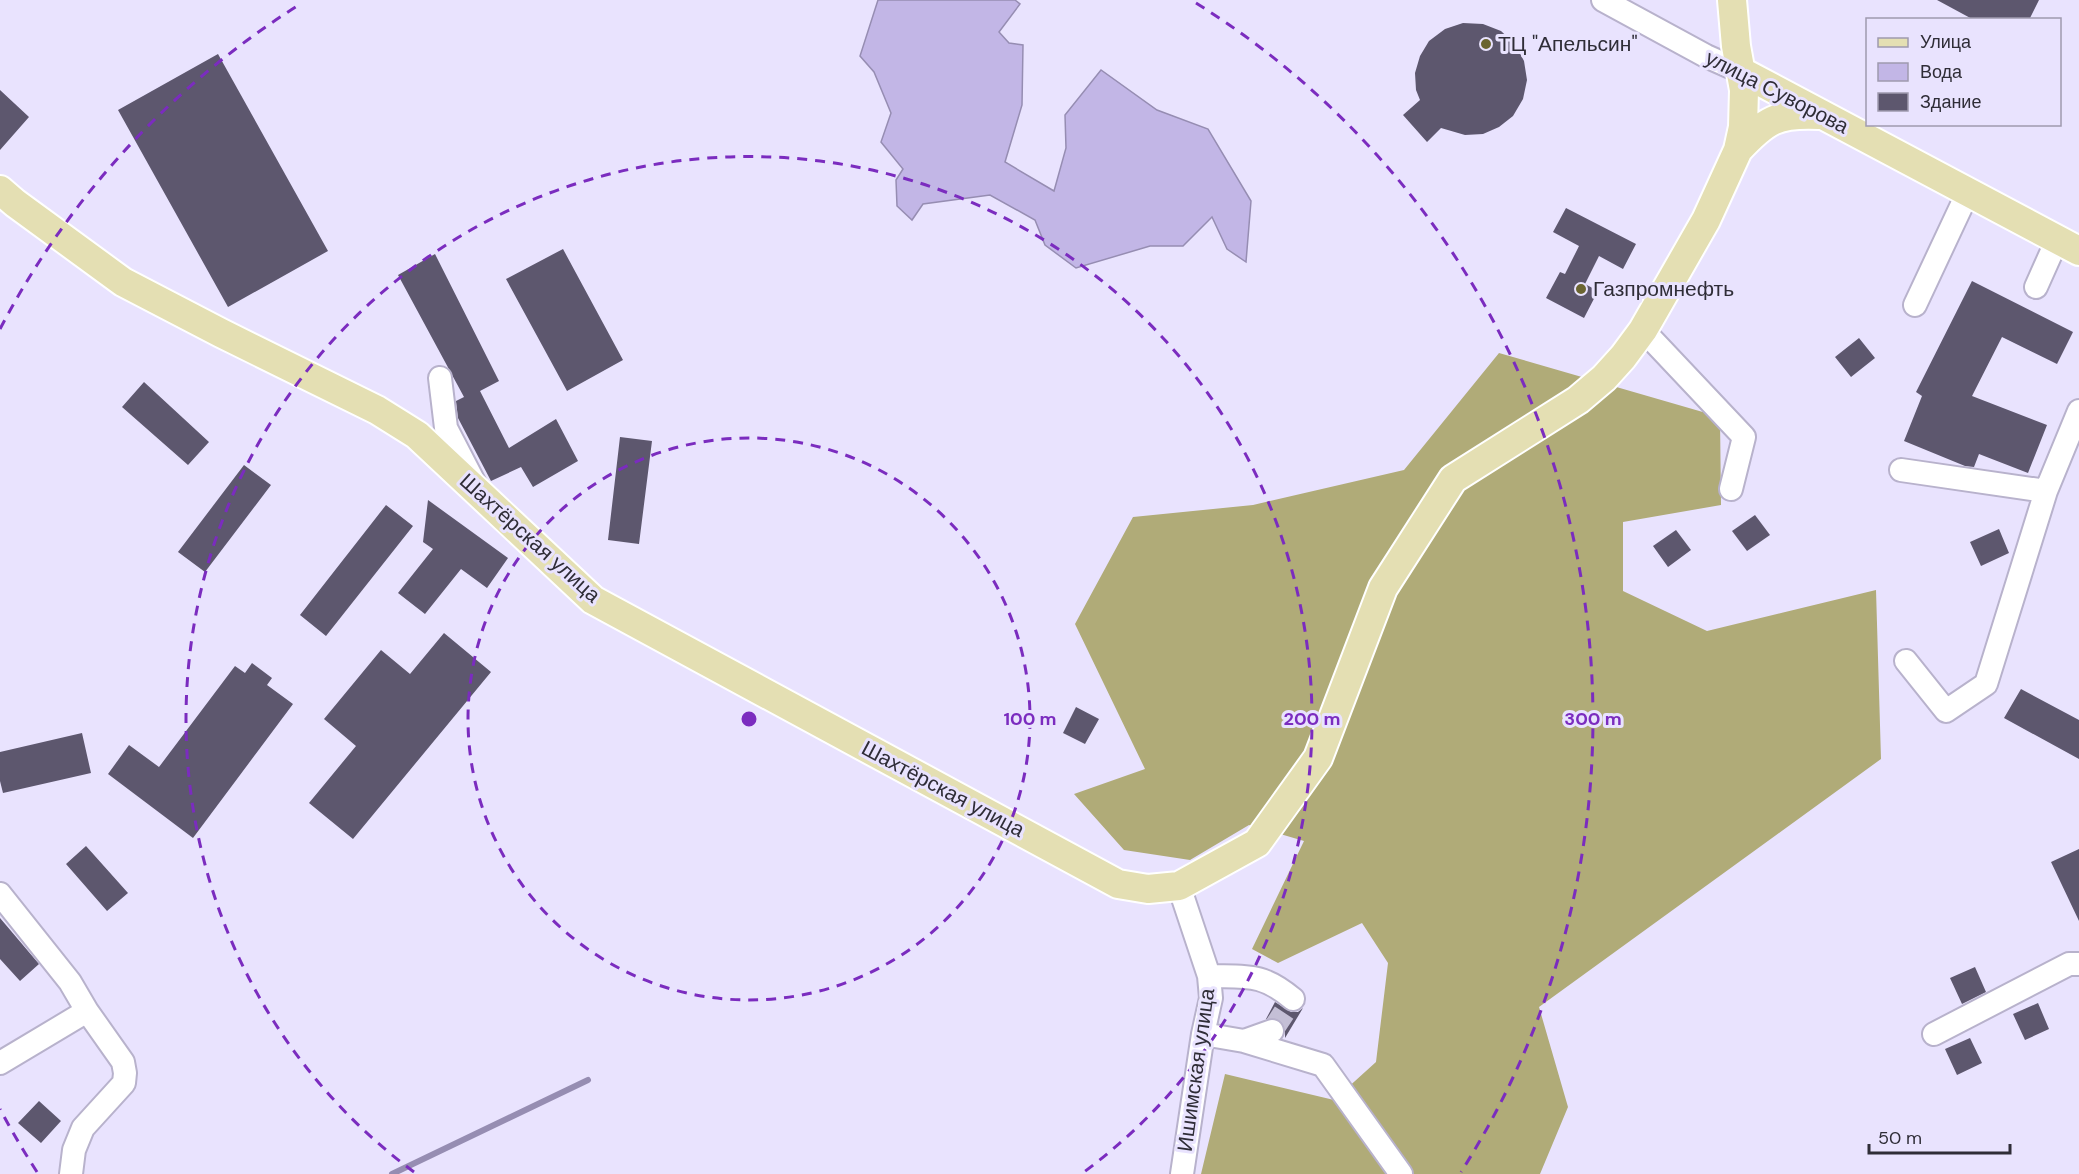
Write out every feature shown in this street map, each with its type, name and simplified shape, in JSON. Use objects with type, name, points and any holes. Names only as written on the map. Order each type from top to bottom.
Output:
[{"type":"main road","points":[[1179,886],[1257,843],[1318,758],[1383,588],[1453,479],[1578,400],[1604,378],[1643,330],[1706,220],[1738,150],[1745,109],[1732,0]]},
{"type":"main road","name":"улица Суворова","points":[[1742,72],[1823,115],[1864,129],[1968,192],[2068,245]]},
{"type":"main road","points":[[1738,150],[1754,133],[1773,120],[1792,114],[1823,115]]},
{"type":"main road","name":"Шахтёрская улица","points":[[0,190],[123,282],[220,333],[377,410],[417,435],[593,600],[1118,884],[1148,889],[1179,886]]},
{"type":"street","name":"улица Суворова","points":[[1603,0],[1706,56],[1742,72]]},
{"type":"street","points":[[1915,305],[1968,192]]},
{"type":"street","points":[[2036,287],[2068,245]]},
{"type":"street","points":[[1643,330],[1744,436],[1731,489]]},
{"type":"street","points":[[440,378],[446,428],[479,493]]},
{"type":"street","points":[[1906,661],[1946,711],[1986,684],[2046,491],[2079,411]]},
{"type":"street","points":[[1901,470],[2046,491]]},
{"type":"street","name":"Ишимская улица","points":[[1179,886],[1209,976],[1211,998],[1203,1034],[1182,1174]]},
{"type":"street","points":[[0,894],[70,982],[87,1011],[123,1062],[124,1083],[83,1128],[74,1149],[71,1174]]},
{"type":"street","points":[[1934,1034],[2069,964],[2079,964]]},
{"type":"street","points":[[1209,976],[1256,977],[1278,987],[1293,999]]},
{"type":"street","points":[[0,1063],[87,1011]]},
{"type":"street","points":[[1244,1041],[1272,1031]]},
{"type":"street","points":[[1203,1034],[1244,1041],[1323,1065],[1401,1174]]},
{"type":"shaded area","points":[[1499,353],[1720,417],[1721,505],[1623,522],[1623,591],[1707,631],[1876,590],[1881,759],[1539,1007],[1568,1107],[1540,1174],[1201,1174],[1225,1074],[1334,1100],[1376,1062],[1388,963],[1362,923],[1278,963],[1252,949],[1304,841],[1249,825],[1190,860],[1124,850],[1074,794],[1145,769],[1075,624],[1133,517],[1253,505],[1404,470]]},
{"type":"water","points":[[878,0],[1015,0],[1020,4],[999,32],[1009,43],[1023,45],[1022,105],[1005,162],[1054,191],[1066,148],[1065,115],[1101,70],[1157,110],[1208,129],[1251,201],[1246,262],[1227,249],[1212,217],[1183,246],[1150,246],[1076,268],[1045,245],[1035,220],[990,195],[923,204],[912,220],[897,206],[896,180],[903,169],[881,142],[891,113],[874,72],[860,56]]},
{"type":"building","points":[[1937,0],[2039,0],[2030,18],[1970,18]]},
{"type":"building","points":[[1463,23],[1483,24],[1501,31],[1515,44],[1524,61],[1527,80],[1523,99],[1513,116],[1499,127],[1483,134],[1465,135],[1441,128],[1427,142],[1403,115],[1420,100],[1416,90],[1415,73],[1420,56],[1429,41],[1445,29]]},
{"type":"building","points":[[218,54],[328,251],[228,307],[118,110]]},
{"type":"building","points":[[0,90],[29,117],[0,150]]},
{"type":"building","points":[[1566,208],[1636,244],[1623,269],[1599,256],[1585,284],[1598,291],[1584,318],[1546,298],[1560,272],[1565,274],[1579,246],[1553,232]]},
{"type":"building","points":[[563,249],[623,360],[567,391],[506,279]]},
{"type":"building","points":[[435,254],[499,381],[480,391],[509,448],[556,419],[578,461],[533,487],[521,467],[491,481],[458,418],[456,401],[464,397],[398,275]]},
{"type":"building","points":[[1972,281],[2073,332],[2057,364],[2002,337],[1972,396],[2047,425],[2028,473],[1979,454],[1974,467],[1965,466],[1904,441],[1922,396],[1916,392]]},
{"type":"building","points":[[1859,338],[1875,358],[1851,377],[1835,357]]},
{"type":"building","points":[[144,382],[209,442],[188,465],[122,407]]},
{"type":"building","points":[[620,437],[652,441],[639,544],[608,540]]},
{"type":"building","points":[[244,465],[271,485],[205,572],[178,552]]},
{"type":"building","points":[[428,500],[508,558],[487,588],[461,569],[425,614],[398,593],[433,549],[423,542]]},
{"type":"building","points":[[386,505],[413,526],[326,636],[300,615]]},
{"type":"building","points":[[1755,515],[1770,535],[1747,551],[1732,531]]},
{"type":"building","points":[[1999,529],[2009,553],[1981,566],[1970,542]]},
{"type":"building","points":[[1676,530],[1691,550],[1668,567],[1653,546]]},
{"type":"building","points":[[444,633],[491,672],[353,839],[309,803],[356,746],[324,719],[381,650],[410,674]]},
{"type":"building","points":[[252,663],[272,678],[267,685],[293,704],[193,838],[108,774],[129,745],[159,767],[235,666],[245,673]]},
{"type":"building","points":[[2021,689],[2079,720],[2079,759],[2004,718]]},
{"type":"building","points":[[1076,707],[1099,719],[1085,744],[1063,733]]},
{"type":"building","points":[[82,733],[91,773],[3,793],[0,781],[0,752]]},
{"type":"building","points":[[86,846],[128,893],[107,911],[66,864]]},
{"type":"building","points":[[2079,849],[2079,921],[2051,862]]},
{"type":"building","points":[[0,918],[39,964],[20,981],[0,959]]},
{"type":"building","points":[[1975,967],[1986,992],[1962,1004],[1950,978]]},
{"type":"building","points":[[1275,1002],[1291,1012],[1298,1012],[1303,1008],[1285,1038],[1285,1027],[1281,1021],[1274,1018],[1266,1019]]},
{"type":"building","points":[[2038,1003],[2049,1029],[2025,1040],[2013,1014]]},
{"type":"building","points":[[1970,1038],[1982,1063],[1957,1075],[1945,1049]]},
{"type":"building","points":[[39,1101],[61,1121],[41,1143],[18,1123]]},
{"type":"waterway","points":[[392,1174],[588,1080]]},
{"type":"tunnel","points":[[1272,1031],[1293,999]]},
{"type":"place","name":"ТЦ \"Апельсин\"","points":[[1486,44]]},
{"type":"place","name":"Газпромнефть","points":[[1581,289]]}]
